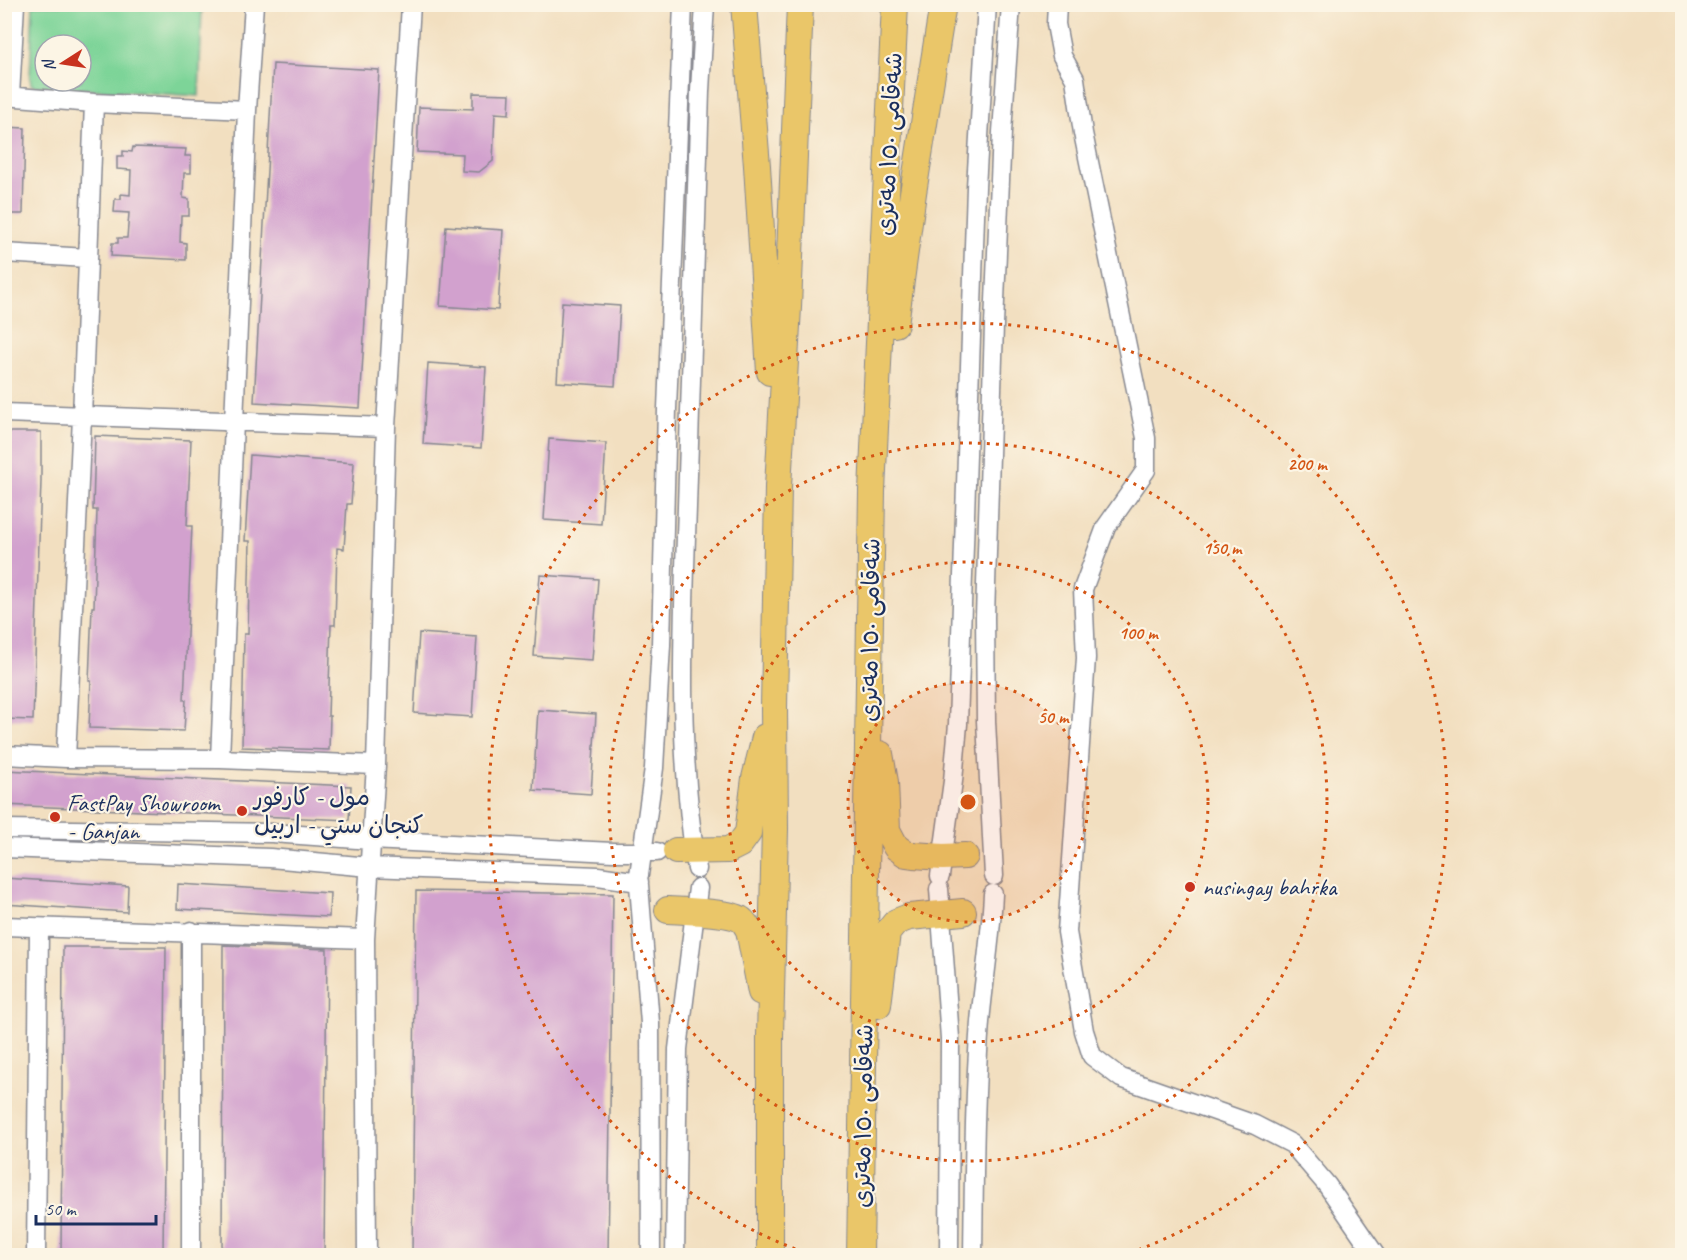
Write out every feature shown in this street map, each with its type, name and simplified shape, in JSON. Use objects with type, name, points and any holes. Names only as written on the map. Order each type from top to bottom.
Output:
[{"type":"highway","points":[[744,4],[778,487]]},
{"type":"highway","points":[[770,1256],[770,1036],[775,829],[774,708],[778,487],[800,4]]},
{"type":"highway","name":"شەقامی ١٥٠ مەتری","points":[[860,1256],[872,491],[895,4]]},
{"type":"highway","points":[[872,491],[913,193],[943,4]]},
{"type":"highway","points":[[681,851],[728,850],[745,839],[748,833],[760,754],[774,708]]},
{"type":"highway","points":[[864,1060],[876,1013],[887,933],[896,922],[948,884],[892,842],[887,830],[887,806],[881,758],[869,712]]},
{"type":"highway","points":[[668,910],[699,911],[740,919],[749,930],[770,1036]]},
{"type":"street","points":[[15,4],[8,96],[94,103],[247,110]]},
{"type":"street","points":[[220,759],[247,110],[254,4]]},
{"type":"street","points":[[367,1256],[365,939],[376,765],[386,427],[411,4]]},
{"type":"street","points":[[675,1256],[678,1049],[685,983],[699,911],[699,875],[681,851],[654,768],[661,645],[667,409],[683,4]]},
{"type":"street","points":[[681,851],[686,765],[683,643],[705,4]]},
{"type":"street","points":[[949,1256],[948,884],[958,724],[976,187],[987,4]]},
{"type":"street","points":[[974,1256],[979,1046],[991,933],[993,885],[986,721],[986,617],[994,314],[1002,132],[1011,4]]},
{"type":"street","points":[[1057,4],[1056,24],[1062,56],[1075,79],[1083,133],[1146,438],[1146,470],[1106,527],[1083,589],[1086,658],[1067,932],[1084,1031],[1092,1056],[1121,1078],[1255,1125],[1292,1144],[1328,1185],[1376,1256]]},
{"type":"street","points":[[66,758],[94,103]]},
{"type":"street","points":[[4,253],[87,258]]},
{"type":"street","points":[[4,413],[386,427]]},
{"type":"street","points":[[4,755],[66,758],[220,759],[376,765]]},
{"type":"street","points":[[4,829],[272,833],[371,840],[681,851]]},
{"type":"street","points":[[270,858],[272,833]]},
{"type":"street","points":[[4,848],[270,858],[369,867],[598,876],[639,881]]},
{"type":"street","points":[[651,1256],[650,1023],[639,881],[642,866],[649,858],[681,851]]},
{"type":"street","points":[[975,857],[990,867],[993,885],[988,902],[973,912],[948,884],[975,857]]},
{"type":"street","points":[[639,881],[643,895],[649,903],[668,910]]},
{"type":"street","points":[[4,926],[365,939]]},
{"type":"street","points":[[36,1256],[39,927]]},
{"type":"street","points":[[190,932],[191,1256]]},
{"type":"green space","points":[[33,5],[202,5],[199,96],[93,90],[93,33],[33,33],[33,86],[31,84]]},
{"type":"building","points":[[273,64],[379,70],[360,408],[254,402]]},
{"type":"building","points":[[473,93],[510,94],[509,114],[495,113],[493,161],[479,172],[462,171],[463,154],[417,152],[419,107],[473,109]]},
{"type":"building","points":[[4,127],[25,128],[23,214],[4,214]]},
{"type":"building","points":[[133,147],[186,149],[185,156],[191,156],[191,173],[184,173],[183,198],[189,199],[189,216],[181,216],[180,242],[186,243],[186,260],[111,256],[112,243],[118,243],[118,238],[127,238],[129,213],[114,212],[115,199],[121,199],[121,194],[130,195],[131,170],[117,169],[117,156],[123,156],[123,151],[132,152]]},
{"type":"building","points":[[446,226],[503,230],[498,310],[440,306]]},
{"type":"building","points":[[562,302],[620,306],[615,386],[557,382]]},
{"type":"building","points":[[428,363],[486,367],[481,448],[423,444]]},
{"type":"building","points":[[4,432],[41,432],[33,720],[4,719]]},
{"type":"building","points":[[95,436],[191,440],[187,526],[192,526],[184,731],[89,728],[97,510],[93,510]]},
{"type":"building","points":[[549,439],[606,443],[601,524],[544,520]]},
{"type":"building","points":[[250,455],[354,463],[351,504],[347,504],[344,549],[337,548],[335,625],[331,625],[329,750],[242,747],[244,634],[248,634],[250,541],[245,541]]},
{"type":"building","points":[[540,575],[598,579],[592,660],[534,656]]},
{"type":"building","points":[[419,633],[477,637],[472,717],[414,713]]},
{"type":"building","points":[[538,710],[596,714],[591,794],[533,790]]},
{"type":"building","points":[[4,770],[351,786],[349,820],[4,805]]},
{"type":"building","points":[[4,878],[128,886],[127,912],[4,904]]},
{"type":"building","points":[[178,884],[330,893],[329,917],[177,909]]},
{"type":"building","points":[[416,891],[613,894],[608,1256],[412,1256]]},
{"type":"building","points":[[223,945],[327,949],[324,1256],[222,1256]]},
{"type":"building","points":[[63,947],[166,947],[163,1256],[61,1256]]},
{"type":"place","name":"مول - كارفور كنجان ستي - اربيل","points":[[242,811]]},
{"type":"place","name":"FastPay Showroom - Ganjan","points":[[55,817]]},
{"type":"place","name":"nusingay bahrka","points":[[1190,887]]}]
